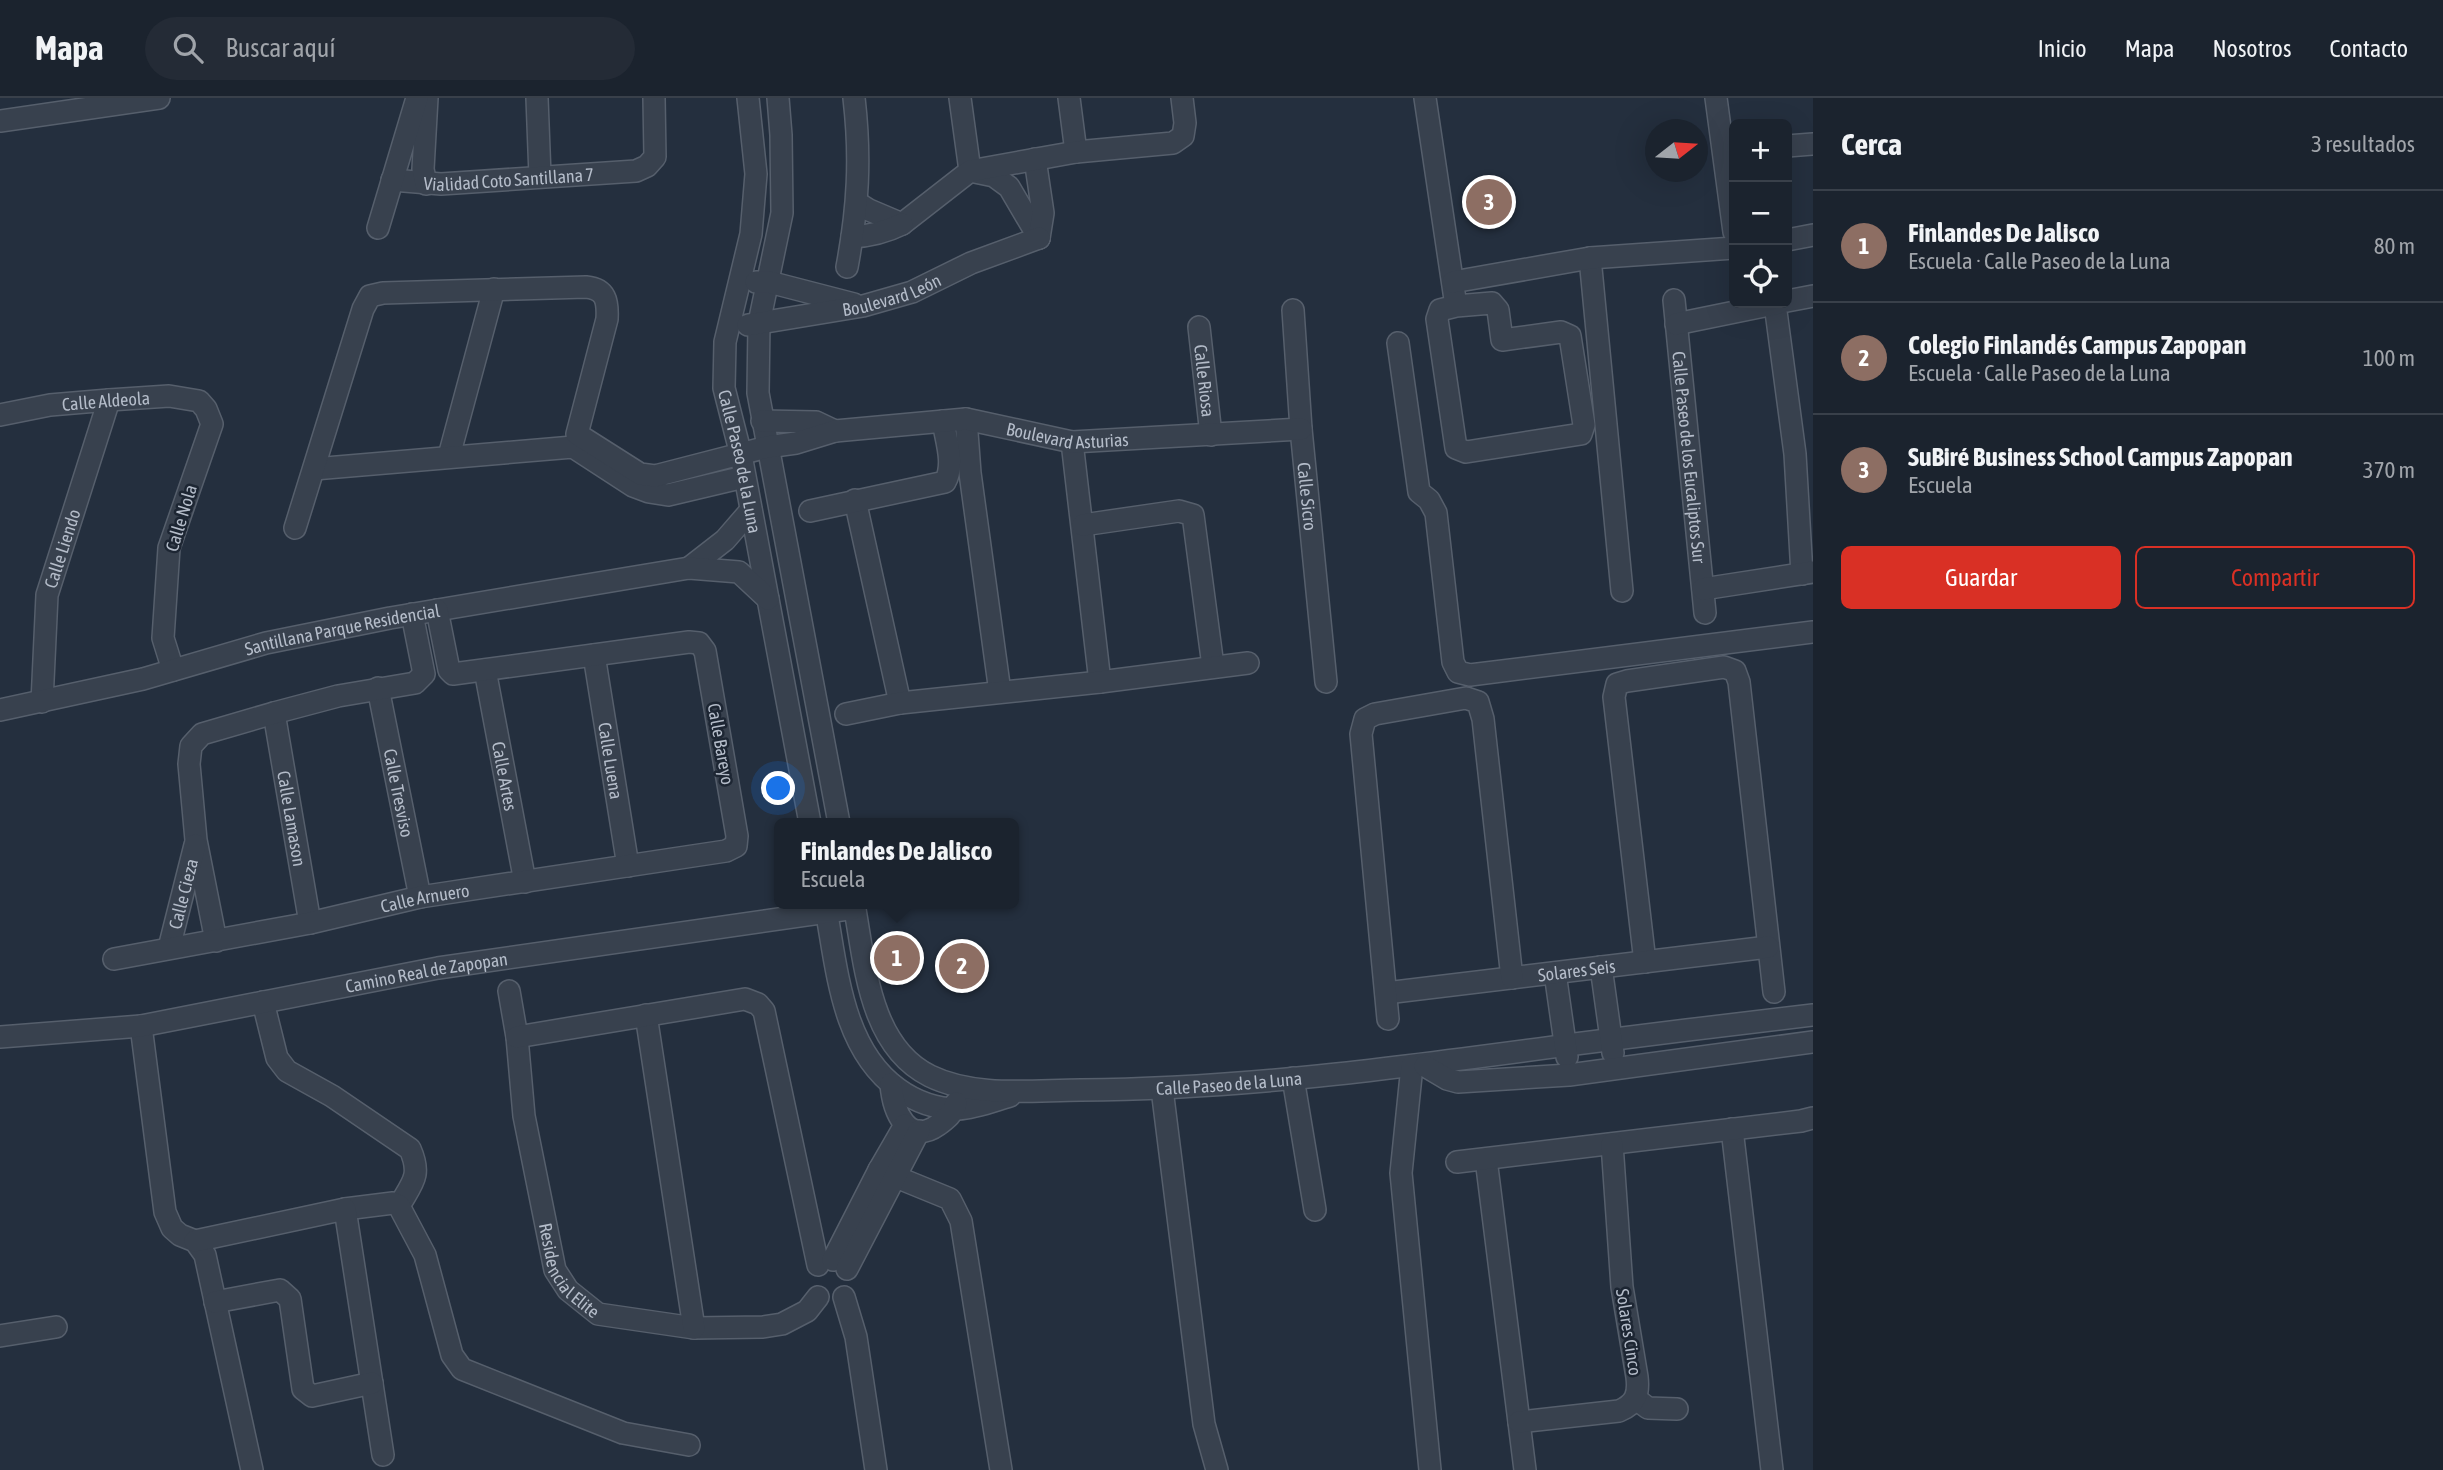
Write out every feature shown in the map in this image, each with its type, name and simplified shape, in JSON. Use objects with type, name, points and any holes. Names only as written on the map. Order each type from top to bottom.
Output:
[{"type":"street","points":[[0,121],[159,98]]},
{"type":"street","points":[[378,228],[417,98]]},
{"type":"street","name":"Vialidad Coto Santillana 7","points":[[427,98],[423,169],[426,184],[636,171],[647,166],[655,157],[654,98]]},
{"type":"street","points":[[537,98],[540,176]]},
{"type":"street","name":"Calle Paseo de la Luna","points":[[748,98],[756,174],[751,234],[725,342],[724,388],[741,455],[809,818]]},
{"type":"street","name":"Calle Paseo de la Luna","points":[[778,98],[782,135],[782,213],[759,323],[758,393],[838,818]]},
{"type":"street","points":[[847,267],[858,203],[858,130],[854,98]]},
{"type":"street","points":[[960,98],[970,172]]},
{"type":"street","points":[[1069,98],[1076,152]]},
{"type":"street","points":[[852,237],[890,230],[902,224],[970,172],[1076,152],[1173,143],[1183,136],[1185,123],[1182,98]]},
{"type":"street","points":[[1425,98],[1456,306]]},
{"type":"street","points":[[1716,98],[1729,149]]},
{"type":"street","points":[[1792,146],[1813,144]]},
{"type":"street","points":[[1035,159],[1043,213],[1039,239]]},
{"type":"street","points":[[970,172],[994,176],[1009,187],[1039,239]]},
{"type":"street","points":[[392,180],[426,184]]},
{"type":"street","points":[[858,203],[902,224]]},
{"type":"street","points":[[1792,239],[1813,235]]},
{"type":"street","name":"Boulevard León","points":[[740,282],[769,282],[863,306],[912,292],[971,263],[1039,239]]},
{"type":"street","points":[[1453,282],[1590,258],[1729,248]]},
{"type":"street","points":[[1590,258],[1622,591]]},
{"type":"street","name":"Boulevard Asturias","points":[[494,289],[586,287],[596,288],[603,293],[608,304],[607,319],[577,433],[640,474],[655,476],[767,447],[796,443],[835,431],[966,419],[1072,442],[1301,429]]},
{"type":"street","points":[[295,528],[363,309],[370,296],[383,293],[494,289],[449,456]]},
{"type":"street","points":[[1792,300],[1813,296]]},
{"type":"street","name":"Calle Paseo de los Eucaliptos Sur","points":[[1674,300],[1705,612]]},
{"type":"street","points":[[1487,302],[1496,306],[1502,340],[1561,332],[1570,336],[1584,425],[1581,434],[1466,452],[1456,448],[1437,319],[1440,310],[1456,306],[1487,302]]},
{"type":"street","points":[[729,328],[863,306]]},
{"type":"street","points":[[1676,324],[1753,308]]},
{"type":"street","points":[[1703,589],[1807,573],[1804,453],[1778,308]]},
{"type":"street","name":"Calle Sicro","points":[[1293,310],[1301,429],[1326,682]]},
{"type":"street","name":"Calle Riosa","points":[[1199,327],[1212,435]]},
{"type":"street","points":[[1398,343],[1419,492],[1429,500],[1436,513],[1453,662],[1458,672],[1470,675],[1813,632]]},
{"type":"street","name":"Calle Aldeola","points":[[0,415],[50,405],[169,396],[199,401],[206,409]]},
{"type":"street","name":"Calle Liendo","points":[[42,702],[47,595],[109,400]]},
{"type":"street","name":"Calle Nola","points":[[173,670],[163,638],[169,548],[212,424],[206,409]]},
{"type":"street","points":[[966,419],[970,473],[1000,692]]},
{"type":"street","name":"Boulevard Asturias","points":[[762,421],[816,422],[835,431]]},
{"type":"street","points":[[810,511],[945,482],[950,466],[943,421]]},
{"type":"street","points":[[1072,442],[1100,682]]},
{"type":"street","points":[[314,469],[573,447],[633,486],[649,492],[668,495],[744,477]]},
{"type":"street","points":[[855,500],[900,703]]},
{"type":"street","points":[[689,568],[725,540],[751,510]]},
{"type":"street","points":[[1083,525],[1179,512],[1193,515],[1213,666]]},
{"type":"street","points":[[689,568],[739,572],[768,599]]},
{"type":"street","name":"Santillana Parque Residencial","points":[[0,710],[173,670],[266,643],[412,614],[689,568]]},
{"type":"street","points":[[437,610],[449,670],[458,674],[594,655]]},
{"type":"street","points":[[274,713],[378,688],[415,683],[424,674],[412,614]]},
{"type":"street","name":"Calle Bareyo","points":[[594,655],[690,642],[699,643],[705,651],[737,836],[736,846]]},
{"type":"street","name":"Calle Luena","points":[[594,655],[628,866]]},
{"type":"street","points":[[846,714],[900,703],[1248,663]]},
{"type":"street","points":[[1645,962],[1614,697],[1618,684],[1627,681],[1724,667],[1735,671],[1739,682],[1773,992]]},
{"type":"street","name":"Calle Artes","points":[[485,670],[525,882]]},
{"type":"street","name":"Calle Tresviso","points":[[378,688],[420,897]]},
{"type":"street","points":[[1388,1019],[1361,734],[1365,719],[1375,714],[1466,698],[1478,702],[1483,719],[1512,978]]},
{"type":"street","name":"Calle Cieza","points":[[216,941],[196,840],[189,764],[191,746],[202,734],[274,713]]},
{"type":"street","name":"Calle Lamason","points":[[274,713],[310,923]]},
{"type":"street","points":[[791,722],[819,718]]},
{"type":"street","name":"Calle Cieza","points":[[169,948],[196,840]]},
{"type":"street","name":"Calle Arnuero","points":[[114,959],[310,923],[420,897],[726,851],[736,846]]},
{"type":"street","name":"Camino Real de Zapopan","points":[[0,1037],[141,1026],[438,968],[820,909]]},
{"type":"street","name":"Calle Paseo de la Luna","points":[[826,909],[850,1021],[859,1045],[874,1067],[891,1084],[910,1098],[955,1109],[978,1106],[1031,1090]]},
{"type":"street","name":"Calle Paseo de la Luna","points":[[855,909],[870,989],[892,1043],[908,1061],[929,1076],[957,1086],[1031,1090],[1162,1089],[1419,1066],[1813,1015]]},
{"type":"street","name":"Solares Seis","points":[[1386,993],[1768,947]]},
{"type":"street","points":[[1577,970],[1588,1043],[1615,1069]]},
{"type":"street","points":[[1569,1075],[1588,1043],[1577,970]]},
{"type":"street","name":"Residencial Elite","points":[[509,991],[517,1037],[524,1116],[555,1270],[568,1290],[598,1314],[694,1328],[763,1327],[782,1324],[807,1311],[818,1297]]},
{"type":"street","points":[[517,1037],[745,999],[758,1004],[764,1011],[833,1264],[851,1283],[844,1297],[831,1302],[818,1297],[810,1285],[810,1277],[833,1264],[912,1128]]},
{"type":"street","points":[[263,1002],[277,1058],[286,1071],[332,1096],[410,1149],[417,1174],[399,1206]]},
{"type":"street","points":[[646,1015],[694,1328]]},
{"type":"street","points":[[141,1026],[165,1212],[172,1228],[180,1235],[195,1241],[205,1255],[252,1470]]},
{"type":"street","points":[[1430,1470],[1401,1173],[1419,1066],[1458,1082],[1569,1075],[1813,1042]]},
{"type":"street","points":[[1293,1078],[1315,1210]]},
{"type":"street","points":[[891,1084],[896,1108],[912,1128],[932,1129],[947,1119],[955,1109],[957,1086]]},
{"type":"street","points":[[1162,1089],[1204,1424],[1217,1470]]},
{"type":"street","points":[[1457,1162],[1809,1120]]},
{"type":"street","points":[[1732,1129],[1772,1470]]},
{"type":"street","name":"Solares Cinco","points":[[1519,1422],[1619,1411],[1630,1407],[1636,1399],[1637,1377],[1622,1287],[1612,1143]]},
{"type":"street","points":[[1486,1158],[1525,1470]]},
{"type":"street","points":[[887,1173],[950,1199],[961,1221],[1001,1470]]},
{"type":"street","points":[[195,1241],[345,1209],[393,1203],[399,1206],[425,1255],[452,1355],[462,1369],[623,1433],[689,1445]]},
{"type":"street","points":[[345,1209],[383,1455]]},
{"type":"street","points":[[215,1302],[280,1290],[290,1299],[303,1390],[312,1396],[372,1383]]},
{"type":"street","points":[[844,1297],[856,1337],[876,1470]]},
{"type":"street","points":[[0,1336],[56,1327]]},
{"type":"street","points":[[1636,1399],[1648,1408],[1677,1409]]},
{"type":"place","name":"SuBiré Business School Campus Zapopan","points":[[1489,202]]},
{"type":"place","name":"Finlandes De Jalisco","points":[[897,958]]},
{"type":"place","name":"Colegio Finlandés Campus Zapopan","points":[[962,966]]}]
